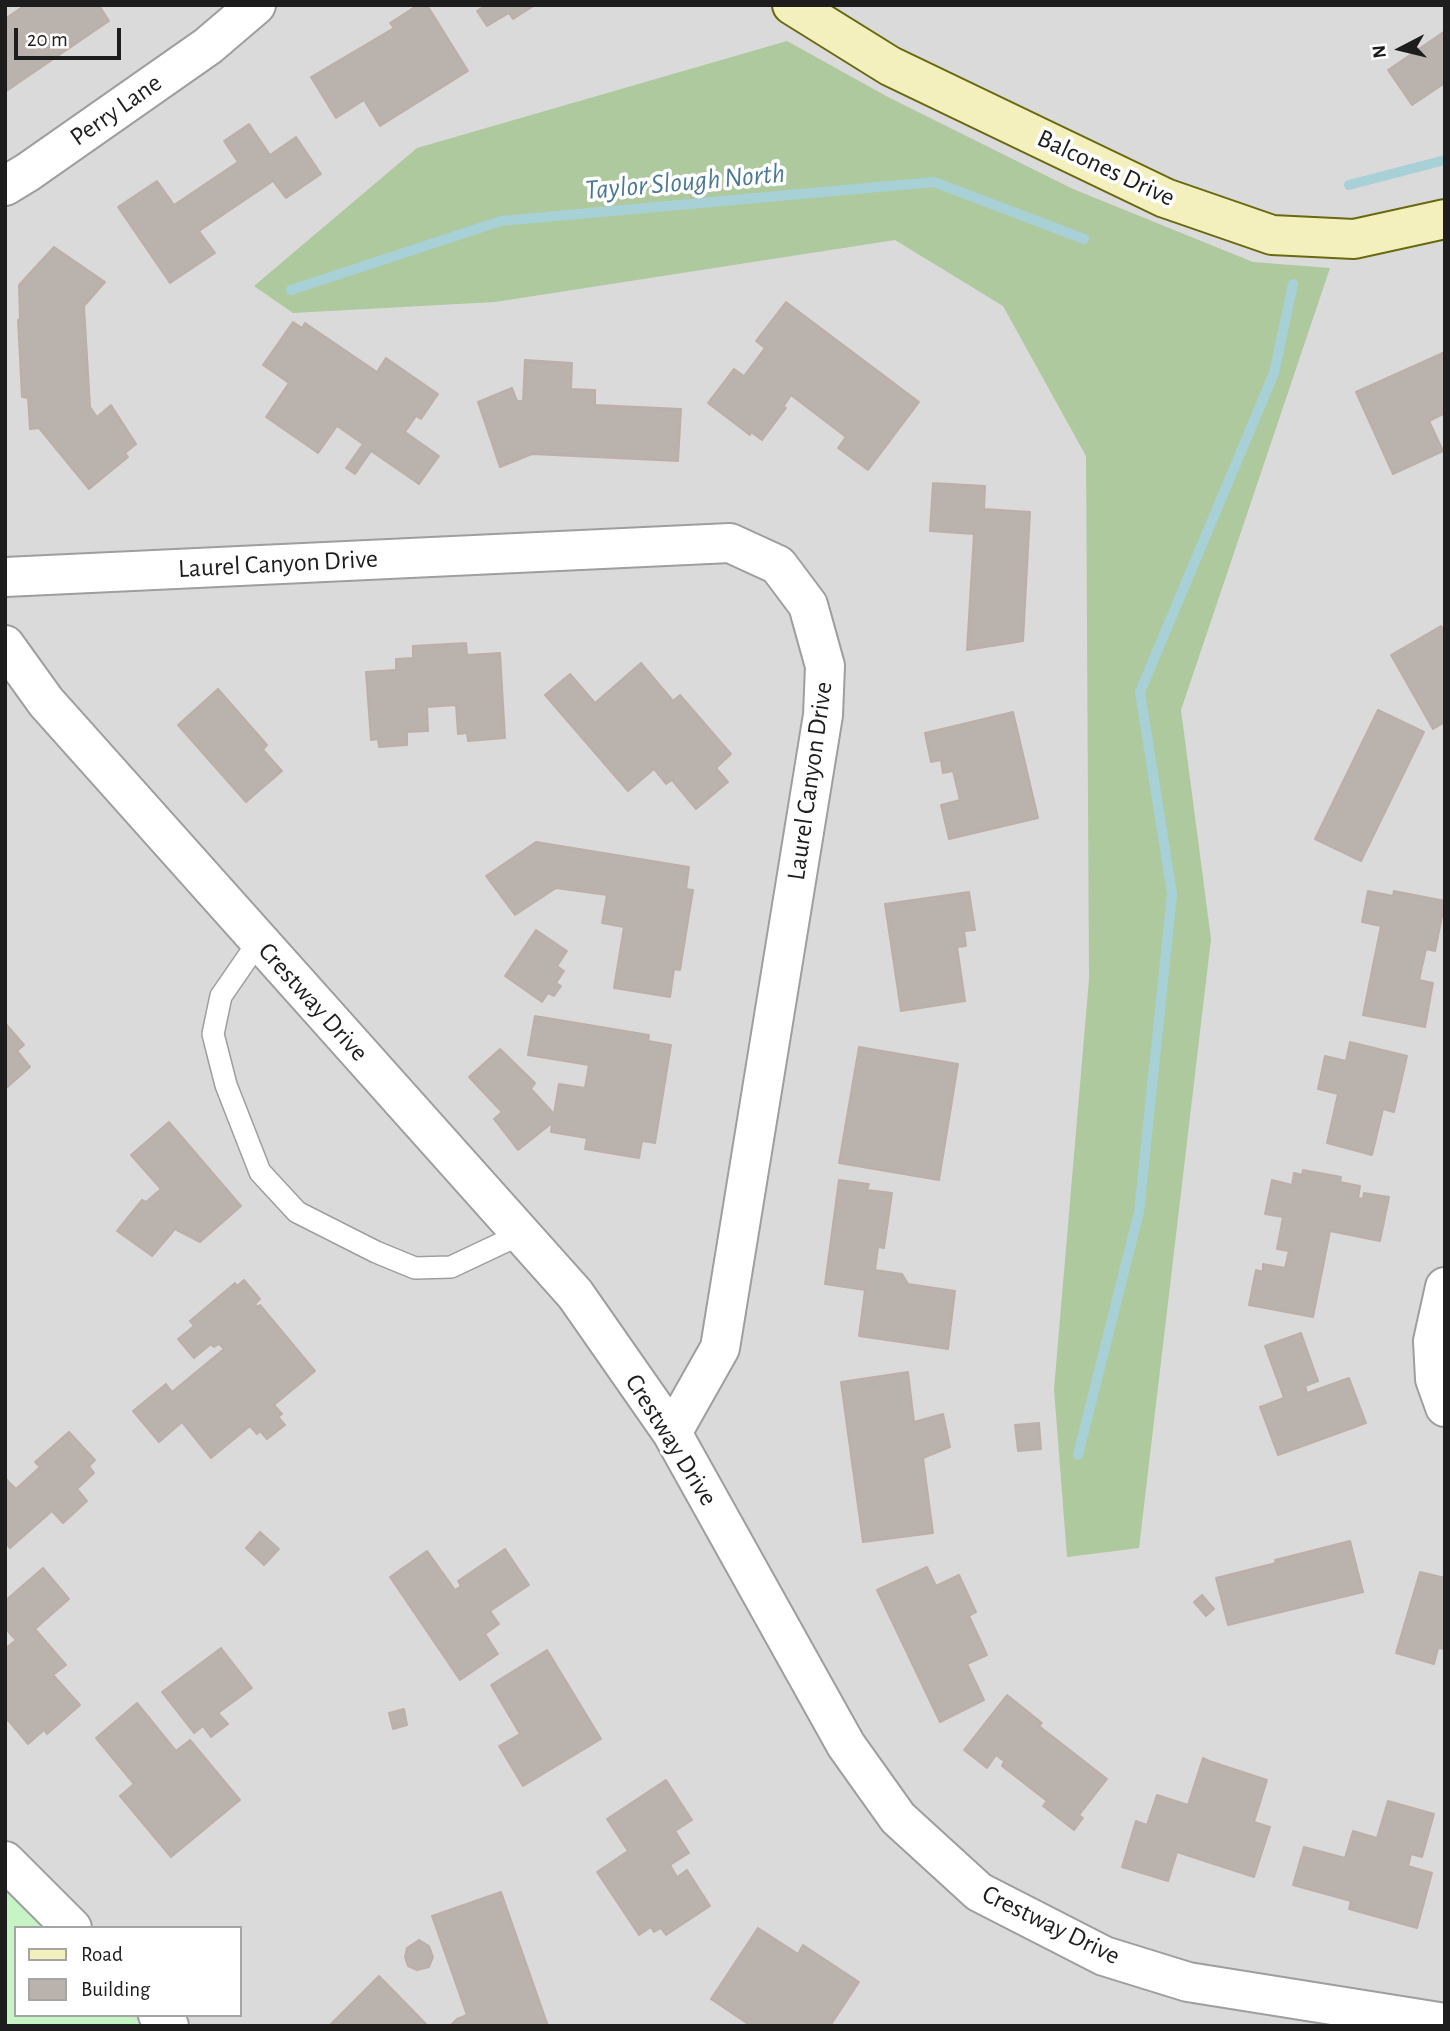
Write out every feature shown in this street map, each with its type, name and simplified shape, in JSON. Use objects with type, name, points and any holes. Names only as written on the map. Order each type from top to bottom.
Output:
[{"type":"street","name":"Perry Lane","points":[[5,186],[208,46],[256,5]]},
{"type":"street","name":"Balcones Drive","points":[[792,5],[890,66],[1165,198],[1272,235],[1354,239],[1445,219]]},
{"type":"street","name":"Laurel Canyon Drive","points":[[5,577],[730,543],[778,565],[808,605],[825,666],[823,715],[720,1348],[672,1433]]},
{"type":"street","name":"Crestway Drive","points":[[5,645],[46,702],[575,1294],[672,1433],[846,1745],[898,1818],[979,1892],[1104,1956],[1188,1982],[1445,2023]]},
{"type":"street","points":[[1445,1287],[1433,1341],[1434,1379],[1445,1407]]},
{"type":"street","points":[[5,1861],[70,1926]]},
{"type":"lane","points":[[259,941],[221,996],[213,1034],[226,1085],[260,1172],[297,1212],[376,1252],[415,1268],[451,1267],[521,1234]]},
{"type":"shaded area","points":[[5,5],[1445,5],[1445,2026],[5,2026]]},
{"type":"green space","points":[[787,41],[888,97],[1073,189],[1253,262],[1330,268],[1181,710],[1211,939],[1139,1548],[1067,1557],[1054,1389],[1089,979],[1086,456],[1003,306],[895,240],[495,302],[293,313],[254,286],[417,148]]},
{"type":"green space","points":[[5,1888],[43,1926],[14,1926],[14,2017],[134,2017],[143,2026],[5,2026]]},
{"type":"building","points":[[25,5],[99,5],[109,21],[5,92],[5,19]]},
{"type":"building","points":[[418,5],[427,5],[468,71],[380,126],[364,100],[336,118],[311,77],[394,28],[390,23]]},
{"type":"building","points":[[486,5],[535,5],[513,19],[509,13],[487,26],[477,11]]},
{"type":"building","points":[[1445,31],[1445,83],[1412,105],[1388,70]]},
{"type":"building","points":[[249,124],[270,155],[296,137],[321,174],[286,198],[273,181],[199,231],[215,253],[170,283],[118,207],[157,181],[174,205],[238,162],[224,141]]},
{"type":"building","points":[[54,247],[105,282],[84,306],[90,407],[97,417],[111,405],[136,444],[125,453],[128,457],[89,489],[39,428],[30,429],[28,398],[22,397],[19,285]]},
{"type":"building","points":[[786,302],[919,402],[868,470],[838,448],[846,437],[791,395],[783,407],[786,408],[762,440],[751,432],[750,435],[708,403],[734,369],[744,376],[765,348],[756,341]]},
{"type":"building","points":[[293,322],[302,328],[305,323],[377,372],[386,358],[438,394],[421,419],[416,416],[405,432],[439,456],[419,484],[371,451],[355,474],[346,468],[363,444],[337,426],[318,453],[266,417],[289,383],[263,365]]},
{"type":"building","points":[[1445,352],[1445,413],[1429,421],[1443,451],[1393,474],[1356,392]]},
{"type":"building","points":[[525,360],[572,363],[571,389],[595,390],[595,405],[681,409],[678,461],[532,454],[500,467],[478,402],[512,388],[517,401],[523,401]]},
{"type":"building","points":[[933,483],[985,486],[984,509],[1030,512],[1023,641],[967,650],[974,534],[930,531]]},
{"type":"building","points":[[1441,626],[1445,634],[1445,722],[1433,729],[1391,655]]},
{"type":"building","points":[[466,643],[467,655],[500,653],[505,738],[468,741],[467,733],[458,734],[456,705],[427,707],[428,731],[407,732],[407,745],[379,747],[378,739],[371,740],[366,672],[396,670],[396,659],[413,658],[413,646]]},
{"type":"building","points":[[641,663],[673,701],[680,695],[731,754],[716,768],[728,782],[696,809],[672,780],[666,784],[654,769],[628,791],[545,695],[570,674],[595,703]]},
{"type":"building","points":[[218,689],[267,745],[263,750],[282,771],[246,802],[178,725]]},
{"type":"building","points":[[1378,710],[1424,732],[1361,861],[1315,839]]},
{"type":"building","points":[[1013,712],[1038,818],[949,839],[941,805],[960,800],[953,771],[943,773],[941,760],[931,762],[925,733]]},
{"type":"building","points":[[536,842],[689,867],[686,889],[693,890],[680,970],[674,969],[670,997],[614,988],[624,927],[602,923],[607,895],[556,888],[515,915],[486,876]]},
{"type":"building","points":[[1368,891],[1393,896],[1394,891],[1445,901],[1435,951],[1426,949],[1419,980],[1433,983],[1425,1027],[1363,1015],[1381,926],[1362,922]]},
{"type":"building","points":[[969,892],[975,930],[964,931],[966,946],[957,947],[965,1001],[901,1011],[885,904]]},
{"type":"building","points":[[536,930],[567,951],[557,966],[564,971],[556,983],[561,986],[554,996],[548,993],[542,1002],[505,976]]},
{"type":"building","points":[[535,1016],[649,1035],[648,1041],[671,1045],[655,1143],[642,1141],[639,1158],[585,1149],[587,1138],[551,1132],[552,1123],[518,1150],[494,1119],[502,1112],[469,1077],[500,1049],[535,1083],[531,1089],[554,1114],[559,1084],[585,1088],[589,1065],[528,1055]]},
{"type":"building","points":[[5,1023],[24,1045],[17,1051],[30,1067],[5,1089]]},
{"type":"building","points":[[1350,1042],[1407,1056],[1394,1112],[1383,1109],[1372,1155],[1327,1143],[1338,1094],[1318,1089],[1325,1056],[1346,1061]]},
{"type":"building","points":[[859,1047],[958,1064],[939,1180],[839,1163]]},
{"type":"building","points":[[169,1122],[241,1206],[200,1242],[175,1229],[152,1256],[117,1231],[142,1200],[146,1202],[161,1189],[131,1155]]},
{"type":"building","points":[[1303,1170],[1341,1177],[1340,1182],[1360,1186],[1358,1198],[1363,1199],[1364,1193],[1389,1197],[1380,1241],[1330,1231],[1313,1317],[1249,1305],[1256,1270],[1263,1272],[1263,1264],[1285,1268],[1289,1251],[1277,1249],[1283,1217],[1265,1214],[1272,1180],[1292,1185],[1294,1173],[1302,1175]]},
{"type":"building","points":[[839,1180],[869,1184],[867,1190],[892,1193],[884,1248],[878,1247],[875,1270],[902,1274],[908,1284],[955,1291],[948,1349],[859,1336],[865,1290],[825,1284]]},
{"type":"building","points":[[244,1280],[260,1299],[255,1304],[258,1307],[260,1305],[315,1371],[274,1405],[282,1414],[278,1417],[285,1425],[267,1439],[260,1431],[257,1434],[250,1426],[211,1458],[182,1422],[159,1442],[133,1411],[166,1384],[172,1392],[224,1349],[219,1344],[214,1347],[211,1344],[194,1358],[178,1339],[194,1326],[190,1321],[235,1283],[237,1286]]},
{"type":"building","points":[[1301,1333],[1318,1381],[1305,1386],[1307,1393],[1349,1378],[1366,1423],[1278,1455],[1260,1407],[1284,1398],[1265,1346]]},
{"type":"building","points":[[908,1372],[914,1422],[943,1414],[950,1447],[923,1458],[933,1533],[863,1542],[841,1382]]},
{"type":"building","points":[[1039,1423],[1041,1449],[1018,1451],[1015,1425]]},
{"type":"building","points":[[69,1432],[95,1460],[89,1466],[94,1473],[77,1489],[87,1501],[63,1523],[52,1511],[10,1548],[5,1542],[5,1478],[16,1489],[40,1467],[35,1462]]},
{"type":"building","points":[[260,1532],[279,1549],[264,1565],[246,1548]]},
{"type":"building","points":[[1350,1541],[1363,1592],[1228,1625],[1216,1578]]},
{"type":"building","points":[[505,1549],[529,1585],[490,1611],[499,1624],[485,1634],[498,1654],[460,1680],[390,1577],[427,1551],[455,1590],[461,1586],[458,1581]]},
{"type":"building","points":[[927,1567],[936,1586],[959,1575],[976,1612],[969,1616],[987,1655],[967,1664],[984,1700],[940,1722],[877,1590]]},
{"type":"building","points":[[43,1568],[69,1599],[35,1629],[66,1665],[53,1675],[80,1705],[47,1734],[44,1730],[28,1744],[8,1720],[5,1722],[5,1649],[16,1640],[5,1628],[5,1601]]},
{"type":"building","points":[[1420,1572],[1445,1578],[1445,1649],[1438,1648],[1434,1664],[1396,1653]]},
{"type":"building","points":[[1202,1595],[1214,1609],[1206,1616],[1194,1602]]},
{"type":"building","points":[[221,1648],[252,1688],[218,1713],[228,1724],[211,1737],[203,1726],[194,1733],[162,1692]]},
{"type":"building","points":[[547,1650],[601,1739],[523,1786],[499,1746],[520,1734],[491,1685]]},
{"type":"building","points":[[1007,1695],[1042,1723],[1039,1726],[1107,1779],[1079,1815],[1083,1818],[1074,1830],[1043,1806],[1047,1801],[1002,1766],[1004,1761],[996,1755],[987,1768],[964,1750]]},
{"type":"building","points":[[137,1703],[176,1751],[190,1740],[240,1800],[171,1857],[120,1796],[134,1784],[96,1738]]},
{"type":"building","points":[[404,1709],[407,1725],[393,1729],[389,1713]]},
{"type":"building","points":[[1203,1758],[1267,1780],[1254,1822],[1270,1827],[1254,1877],[1177,1852],[1168,1881],[1122,1867],[1136,1821],[1147,1825],[1157,1795],[1188,1805]]},
{"type":"building","points":[[666,1780],[692,1820],[675,1831],[689,1853],[670,1865],[677,1877],[687,1870],[710,1906],[666,1935],[661,1928],[654,1932],[651,1927],[639,1935],[597,1872],[628,1851],[607,1819]]},
{"type":"building","points":[[1388,1801],[1434,1814],[1422,1857],[1411,1854],[1408,1866],[1432,1873],[1417,1928],[1349,1909],[1351,1901],[1293,1885],[1304,1847],[1345,1858],[1353,1831],[1377,1838]]},
{"type":"building","points":[[501,1892],[548,2026],[450,2026],[467,2015],[432,1916]]},
{"type":"building","points":[[758,1928],[798,1954],[803,1945],[859,1982],[830,2026],[751,2026],[711,1999]]},
{"type":"building","points":[[419,1940],[429,1946],[433,1957],[429,1967],[417,1970],[408,1966],[405,1957],[407,1948]]},
{"type":"building","points":[[379,1976],[428,2026],[329,2026]]},
{"type":"waterway","name":"Taylor Slough North","points":[[1349,185],[1445,160]]},
{"type":"waterway","name":"Taylor Slough North","points":[[291,290],[501,221],[934,182],[1084,239]]},
{"type":"waterway","points":[[1078,1455],[1139,1212],[1172,894],[1140,692],[1274,373],[1293,284]]}]
